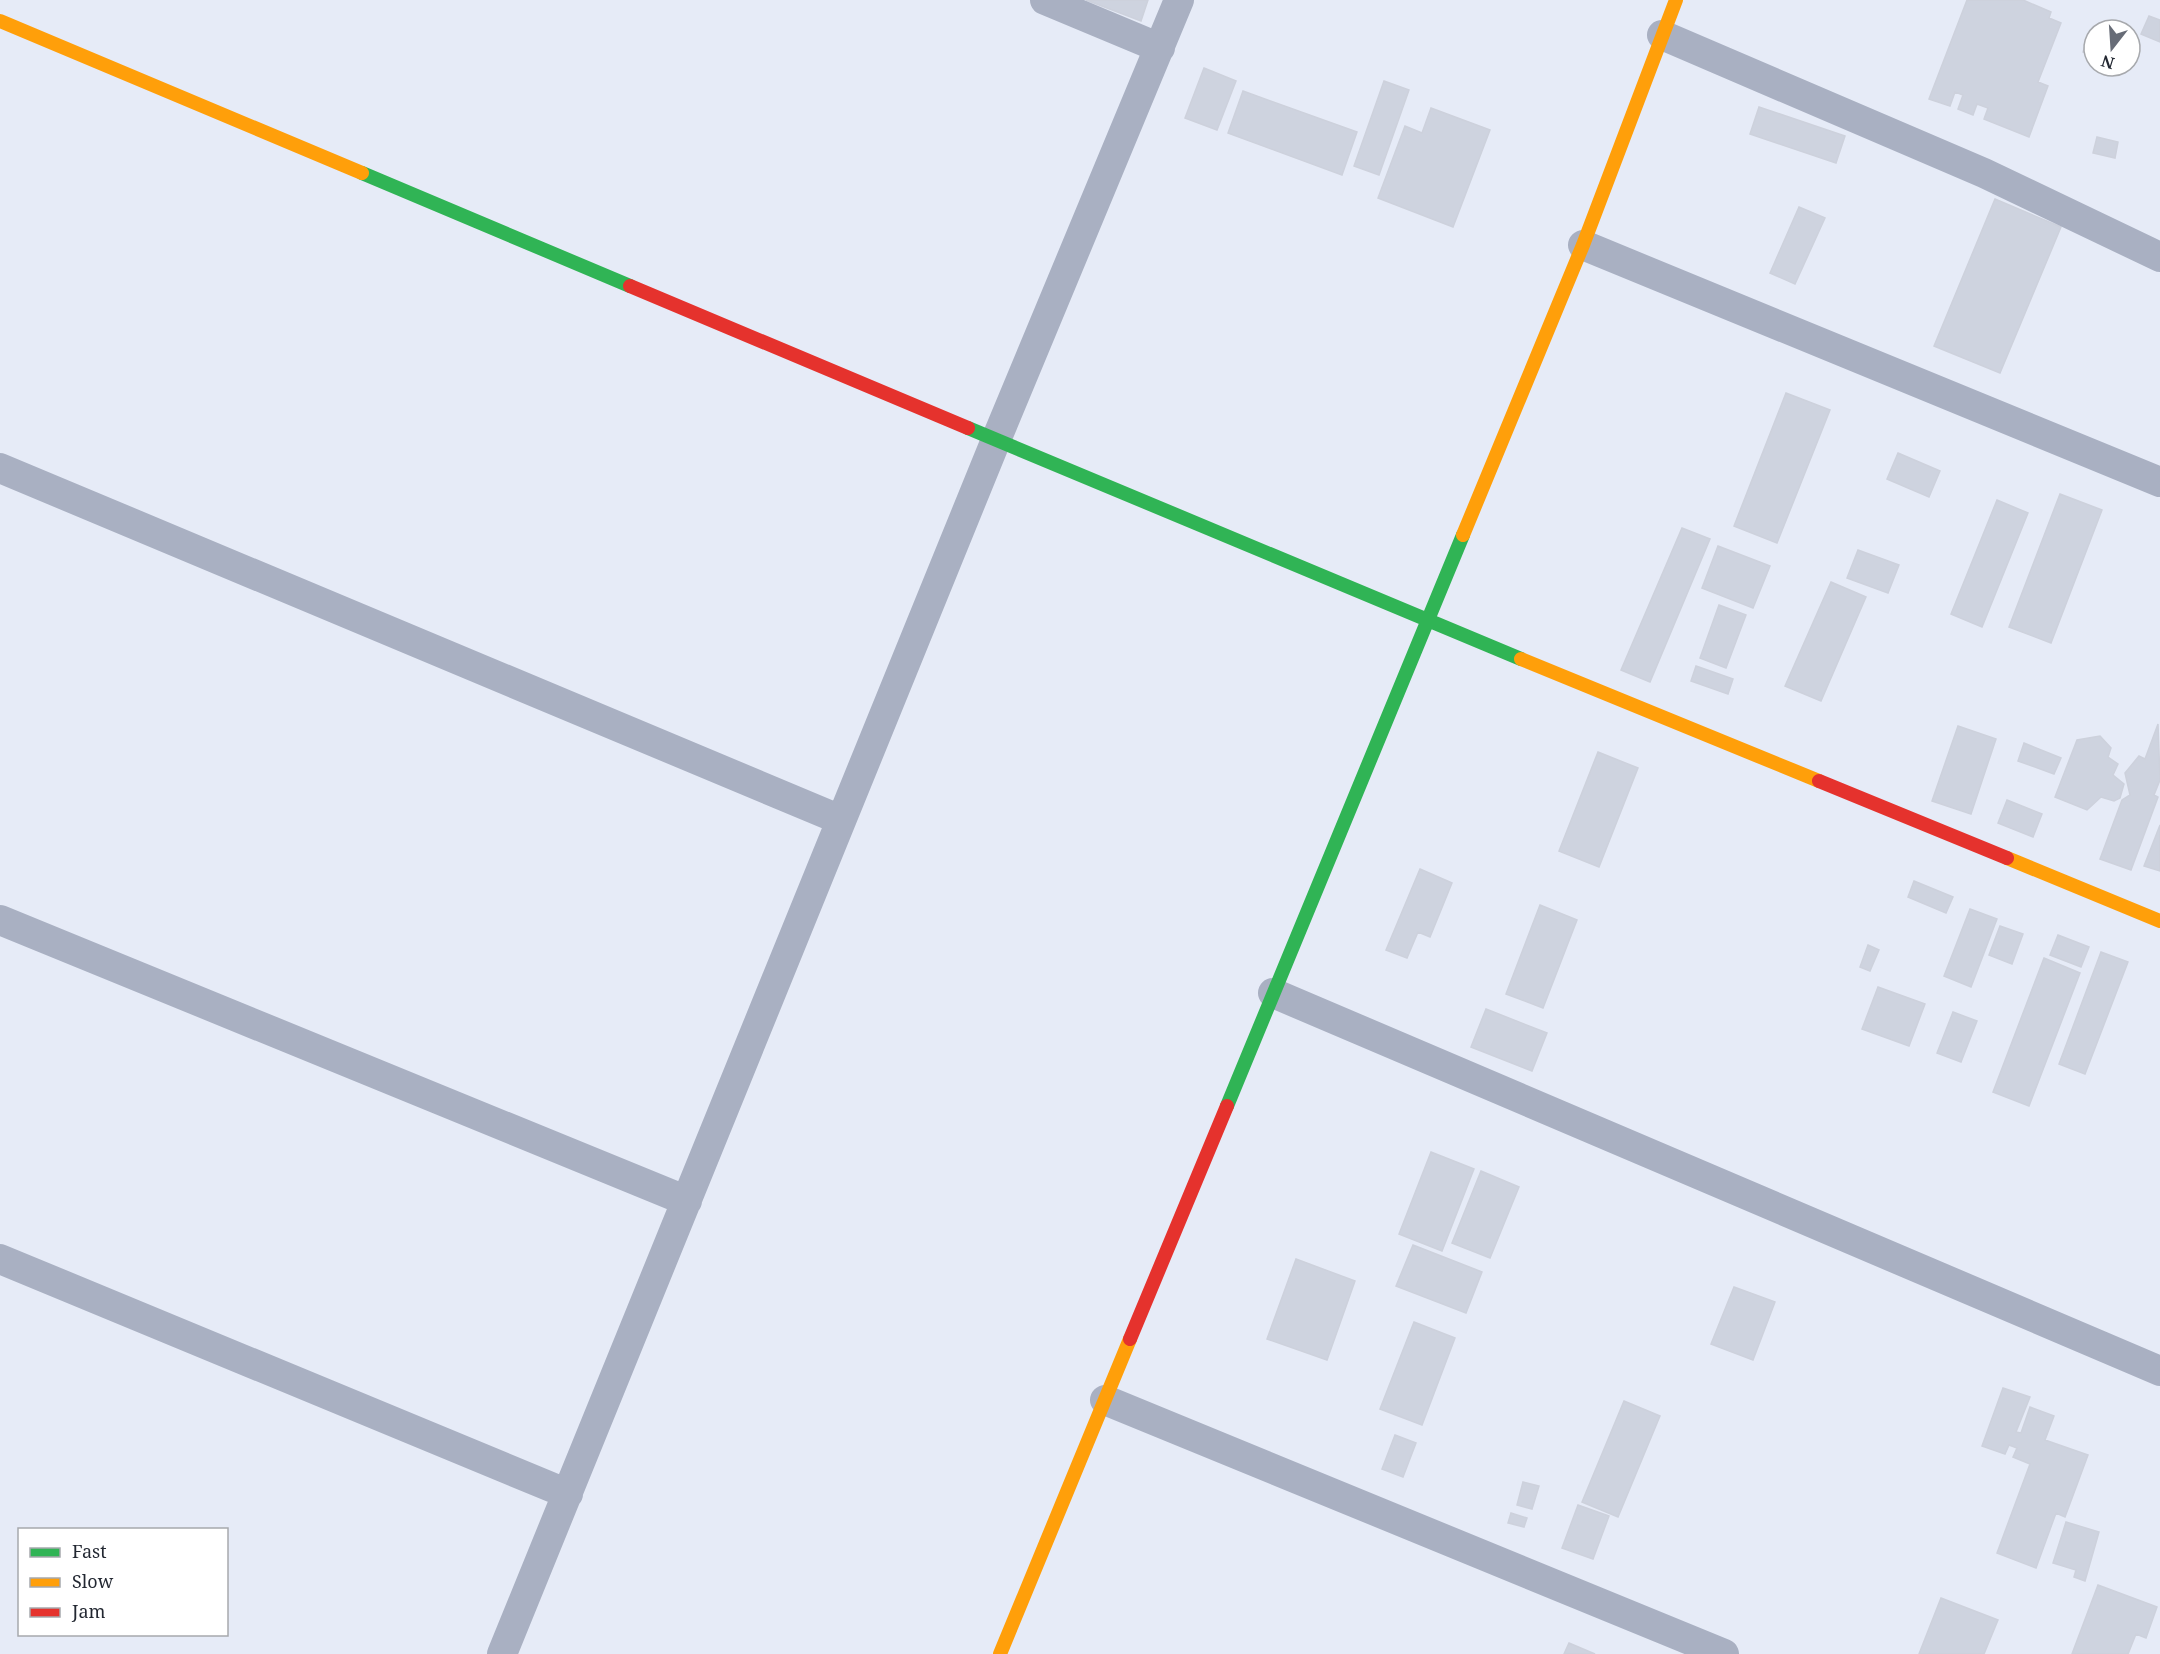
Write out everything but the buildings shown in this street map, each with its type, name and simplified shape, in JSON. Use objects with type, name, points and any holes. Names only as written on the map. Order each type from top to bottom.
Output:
[{"type":"street","points":[[1045,0],[1160,48]]},
{"type":"street","points":[[502,1654],[996,440],[1179,0]]},
{"type":"street","points":[[1000,1654],[1583,245],[1676,0]]},
{"type":"street","points":[[0,21],[1428,621],[2160,921]]},
{"type":"street","points":[[1662,35],[1984,173],[2160,257]]},
{"type":"street","points":[[1583,245],[2160,482]]},
{"type":"street","points":[[0,468],[841,820]]},
{"type":"street","points":[[0,920],[687,1201]]},
{"type":"street","points":[[1273,993],[2160,1371]]},
{"type":"street","points":[[0,1259],[568,1494]]},
{"type":"street","points":[[1105,1400],[1724,1654]]},
{"type":"traffic: fast","points":[[362,173],[630,286]]},
{"type":"traffic: fast","points":[[968,428],[1521,659]]},
{"type":"traffic: fast","points":[[1227,1106],[1463,535]]},
{"type":"traffic: slow","points":[[1463,535],[1583,245],[1676,0]]},
{"type":"traffic: slow","points":[[0,21],[362,173]]},
{"type":"traffic: slow","points":[[1521,659],[1819,781]]},
{"type":"traffic: slow","points":[[2007,858],[2160,921]]},
{"type":"traffic: slow","points":[[1000,1654],[1130,1339]]},
{"type":"traffic: jam","points":[[630,286],[968,428]]},
{"type":"traffic: jam","points":[[1819,781],[2007,858]]},
{"type":"traffic: jam","points":[[1130,1339],[1227,1106]]}]
